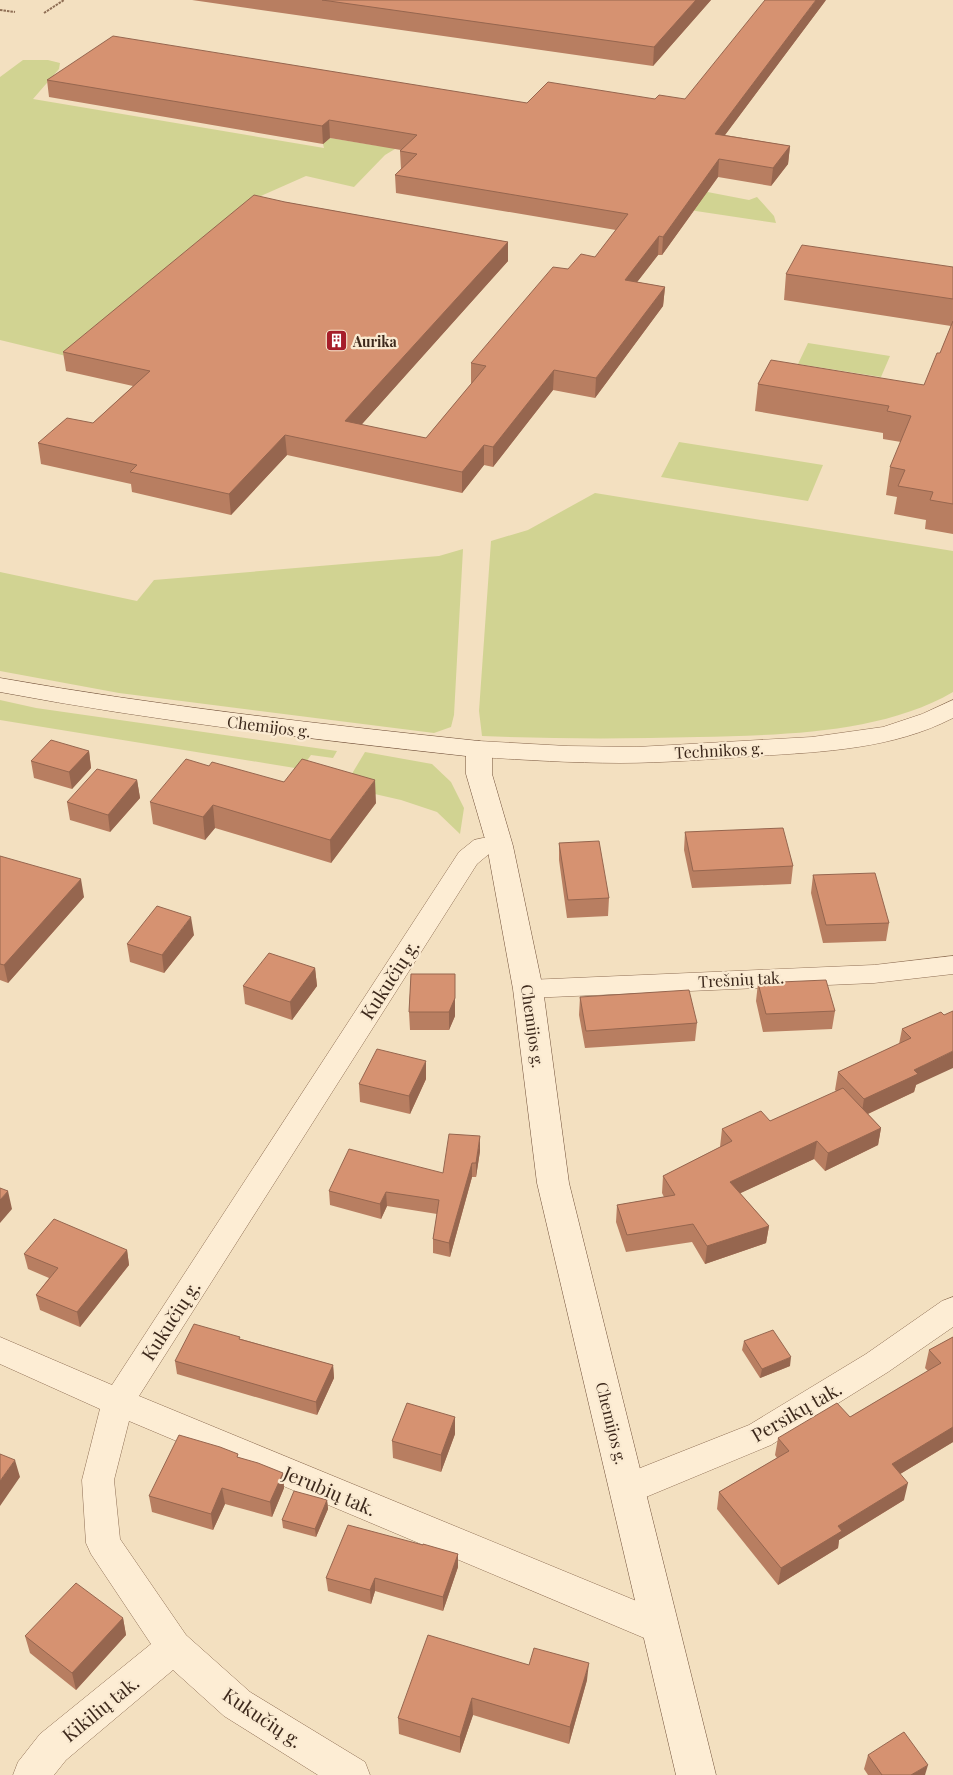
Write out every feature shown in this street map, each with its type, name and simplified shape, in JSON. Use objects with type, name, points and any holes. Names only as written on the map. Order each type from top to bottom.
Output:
[{"type":"main road","name":"Chemijos g.","points":[[0,685],[98,703],[311,731],[479,749],[479,774],[500,846],[528,989],[553,1184],[696,1775]]},
{"type":"main road","name":"Technikos g.","points":[[479,749],[620,755],[801,745],[884,735],[914,727],[939,717],[953,708]]},
{"type":"street","name":"Kukučių g.","points":[[352,1775],[237,1704],[174,1647],[103,1542],[98,1480],[118,1402],[468,858],[482,846],[500,846]]},
{"type":"street","name":"Trešnių tak.","points":[[528,989],[874,974],[953,965]]},
{"type":"street","name":"Persikų tak.","points":[[627,1488],[760,1435],[877,1363],[953,1310]]},
{"type":"street","name":"Jerubių tak.","points":[[0,1350],[118,1402],[661,1628]]},
{"type":"street","name":"Kikilių tak.","points":[[31,1775],[53,1747],[174,1647]]},
{"type":"path","points":[[44,13],[64,0]]},
{"type":"path","points":[[0,10],[15,12]]},
{"type":"green space","points":[[23,60],[48,60],[60,63],[59,69],[33,99],[324,148],[323,144],[330,138],[379,146],[386,141],[490,150],[749,200],[757,197],[774,216],[776,223],[596,196],[400,146],[385,155],[354,187],[306,176],[252,200],[66,356],[0,340],[0,77]]},
{"type":"green space","points":[[808,343],[890,356],[881,377],[798,364]]},
{"type":"green space","points":[[679,442],[823,465],[808,501],[661,477]]},
{"type":"green space","points":[[595,493],[953,551],[953,692],[925,706],[894,716],[829,730],[762,735],[644,738],[482,736],[479,711],[491,541],[528,530]]},
{"type":"green space","points":[[463,549],[454,715],[451,727],[434,733],[119,693],[0,671],[0,572],[137,601],[154,580],[439,556]]},
{"type":"green space","points":[[0,700],[36,708],[337,751],[333,758],[311,755],[301,769],[0,720]]},
{"type":"green space","points":[[365,752],[432,764],[451,782],[464,808],[460,834],[437,812],[401,800],[344,787]]},
{"type":"building","points":[[322,0],[696,0],[654,47]]},
{"type":"building","points":[[765,0],[816,0],[715,134],[790,146],[773,168],[719,159],[663,237],[659,236],[625,280],[665,287],[596,378],[554,370],[493,447],[484,445],[462,472],[285,435],[229,494],[130,472],[137,465],[38,443],[67,418],[93,423],[150,371],[63,352],[254,195],[508,242],[345,421],[426,438],[486,366],[471,363],[553,267],[568,269],[581,254],[595,257],[628,214],[395,175],[417,154],[400,151],[417,135],[329,120],[322,126],[47,80],[113,36],[527,103],[548,82],[655,99],[659,95],[685,99]]},
{"type":"building","points":[[802,245],[953,267],[953,299],[786,274]]},
{"type":"building","points":[[953,321],[953,504],[930,500],[933,492],[898,486],[905,470],[890,467],[911,416],[887,411],[889,406],[758,384],[771,360],[924,385]]},
{"type":"building","points":[[51,740],[89,751],[69,772],[31,761]]},
{"type":"building","points":[[186,759],[209,766],[212,762],[284,782],[302,759],[375,780],[330,840],[213,805],[203,817],[150,802]]},
{"type":"building","points":[[97,769],[137,780],[108,815],[67,802]]},
{"type":"building","points":[[783,828],[793,866],[693,871],[685,832]]},
{"type":"building","points":[[599,841],[609,898],[568,900],[559,843]]},
{"type":"building","points":[[0,856],[81,879],[4,965],[0,964]]},
{"type":"building","points":[[875,873],[889,923],[826,925],[813,875]]},
{"type":"building","points":[[157,906],[191,917],[162,955],[127,944]]},
{"type":"building","points":[[269,953],[315,968],[290,1002],[243,986]]},
{"type":"building","points":[[411,974],[455,974],[455,998],[449,1012],[409,1012]]},
{"type":"building","points":[[826,980],[835,1011],[766,1014],[758,983]]},
{"type":"building","points":[[689,990],[697,1023],[586,1031],[580,997]]},
{"type":"building","points":[[953,1011],[953,1051],[914,1070],[918,1074],[864,1099],[838,1072],[911,1038],[902,1029],[941,1012],[944,1015]]},
{"type":"building","points":[[377,1049],[426,1061],[409,1096],[359,1084]]},
{"type":"building","points":[[843,1088],[881,1128],[828,1153],[817,1141],[730,1182],[769,1226],[707,1246],[693,1224],[627,1235],[617,1205],[675,1195],[663,1176],[732,1141],[722,1129],[761,1111],[770,1121]]},
{"type":"building","points":[[449,1134],[480,1136],[476,1163],[472,1163],[449,1243],[433,1239],[439,1200],[386,1192],[380,1204],[329,1191],[349,1149],[443,1173]]},
{"type":"building","points":[[0,1188],[8,1191],[0,1200]]},
{"type":"building","points":[[54,1219],[127,1250],[77,1312],[36,1295],[58,1268],[24,1254]]},
{"type":"building","points":[[194,1324],[240,1337],[239,1339],[333,1365],[316,1402],[175,1361]]},
{"type":"building","points":[[773,1330],[791,1357],[762,1369],[744,1341]]},
{"type":"building","points":[[953,1337],[953,1427],[892,1464],[908,1483],[838,1526],[842,1531],[781,1568],[719,1492],[789,1451],[778,1438],[837,1403],[850,1417],[941,1363],[929,1350]]},
{"type":"building","points":[[407,1403],[455,1417],[441,1455],[392,1441]]},
{"type":"building","points":[[179,1435],[220,1447],[238,1454],[237,1457],[283,1473],[270,1502],[222,1488],[211,1514],[149,1496]]},
{"type":"building","points":[[0,1454],[15,1460],[0,1481]]},
{"type":"building","points":[[294,1491],[327,1500],[315,1529],[282,1520]]},
{"type":"building","points":[[348,1525],[458,1554],[443,1597],[375,1578],[370,1590],[326,1578]]},
{"type":"building","points":[[76,1583],[123,1618],[72,1673],[25,1636]]},
{"type":"building","points":[[428,1635],[529,1665],[534,1648],[589,1663],[570,1727],[472,1698],[460,1737],[398,1718]]},
{"type":"building","points":[[904,1732],[928,1765],[911,1775],[882,1775],[868,1755]]},
{"type":"place","name":"Aurika","points":[[337,341]]}]
